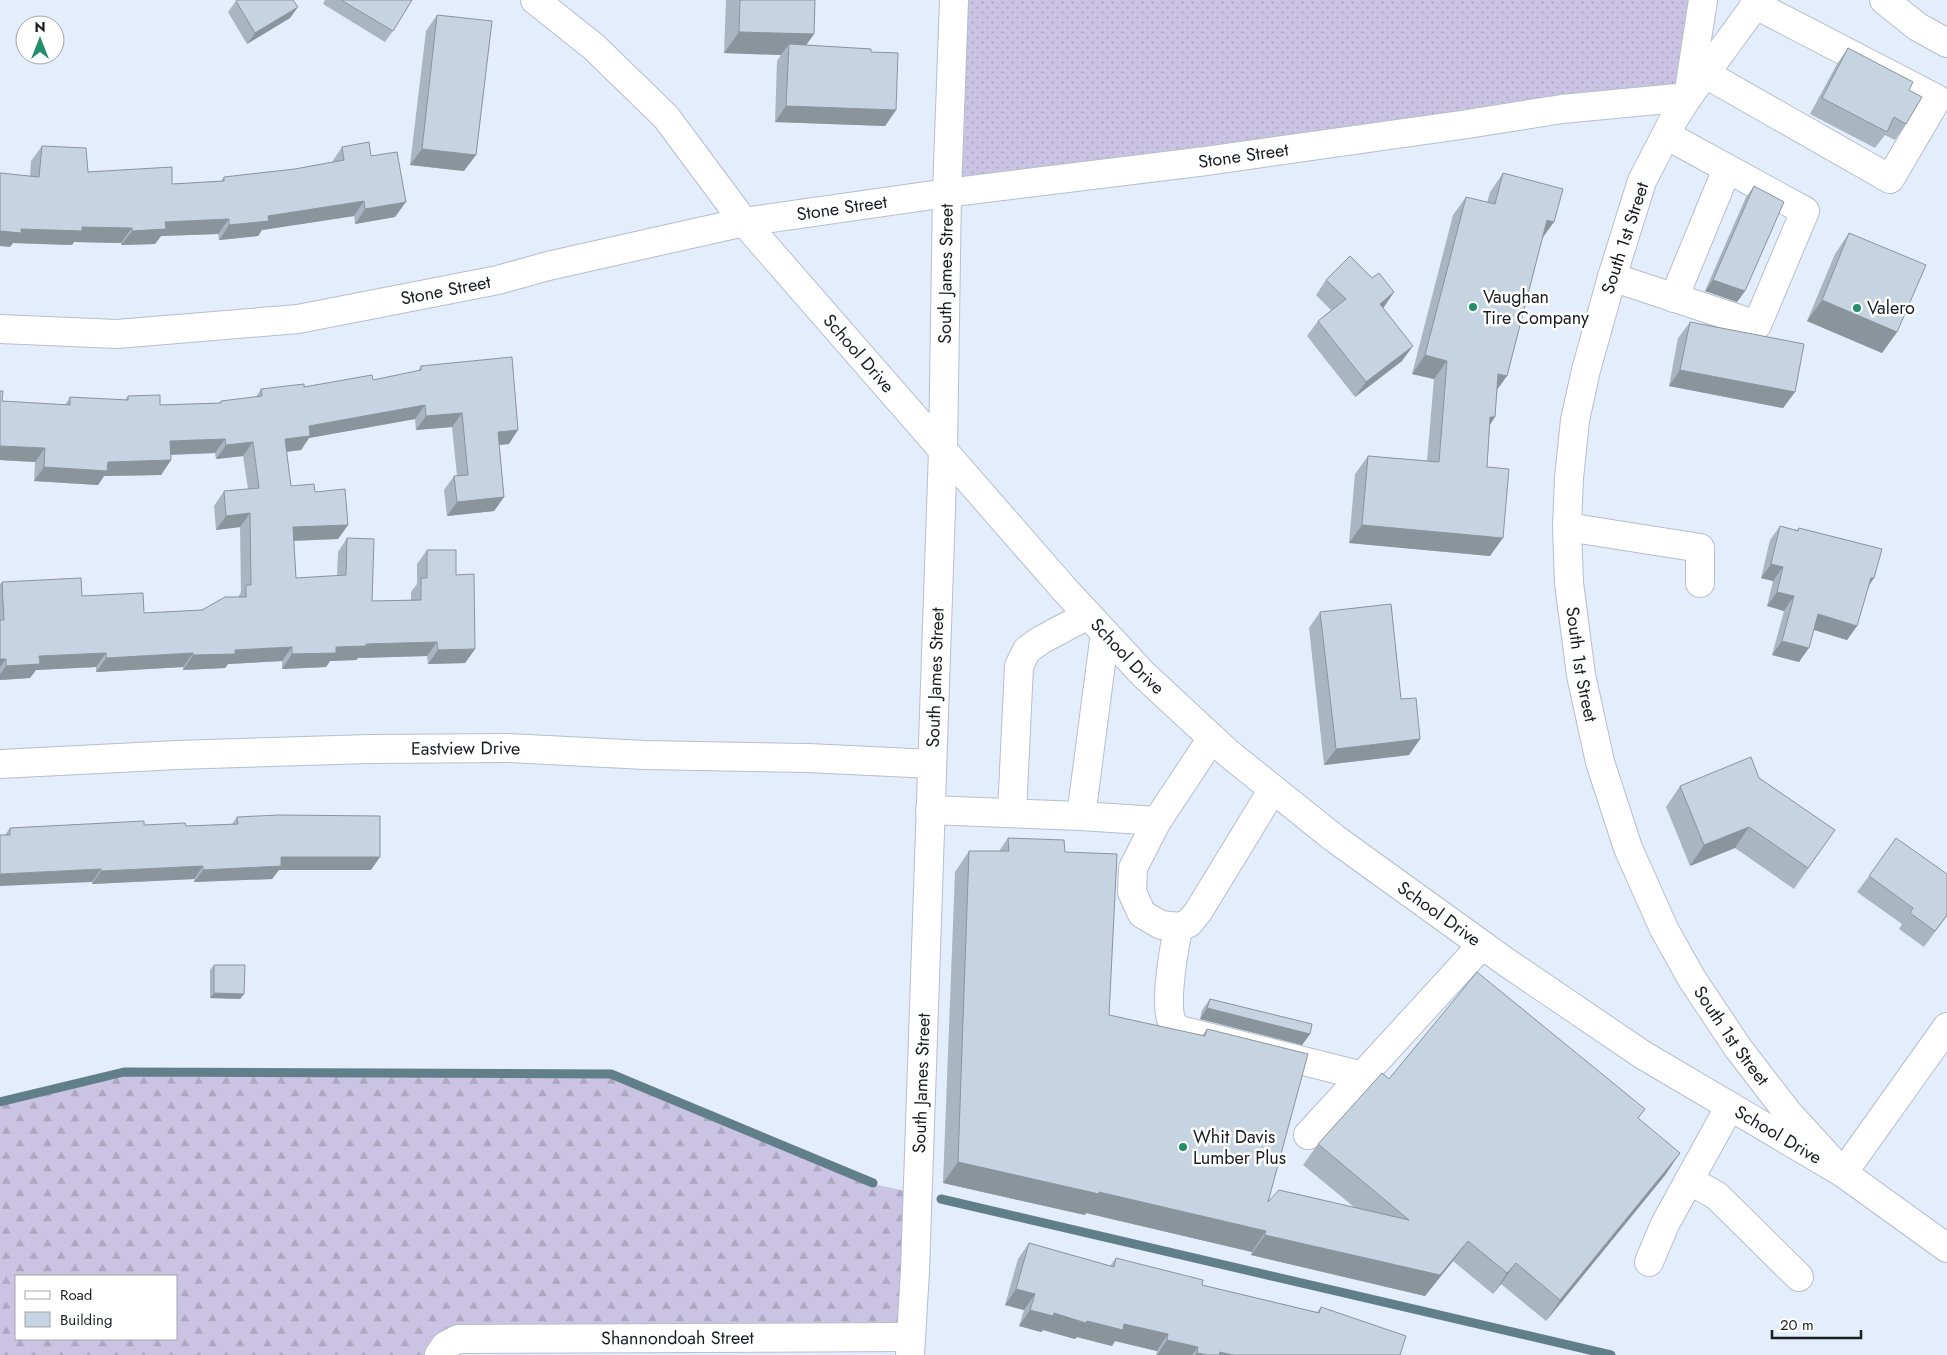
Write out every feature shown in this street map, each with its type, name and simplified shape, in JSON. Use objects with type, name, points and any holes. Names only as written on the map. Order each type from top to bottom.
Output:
[{"type":"street","name":"School Drive","points":[[535,0],[594,47],[666,117],[744,222],[943,450],[1143,674],[1212,738],[1334,838],[1482,945],[1643,1055],[1843,1173]]},
{"type":"street","name":"South James Street","points":[[910,1346],[915,1271],[943,450],[947,193],[954,0]]},
{"type":"street","points":[[1688,97],[1703,0]]},
{"type":"street","points":[[1884,0],[1918,27],[1947,43]]},
{"type":"street","points":[[1704,73],[1890,179],[1937,99],[1756,2]]},
{"type":"street","name":"South 1st Street","points":[[1756,2],[1688,97],[1642,181],[1586,370],[1576,420],[1569,478],[1566,527],[1569,583],[1581,674],[1600,762],[1628,848],[1664,929],[1692,979],[1738,1048],[1788,1113],[1843,1173],[1947,1248]]},
{"type":"street","name":"Stone Street","points":[[0,329],[117,334],[298,319],[498,280],[548,266],[744,222],[947,193],[1206,161],[1562,109],[1688,97]]},
{"type":"street","points":[[1612,277],[1757,325],[1801,220],[1804,211],[1666,135]]},
{"type":"street","points":[[1674,298],[1727,168]]},
{"type":"street","points":[[1566,527],[1700,548],[1700,583]]},
{"type":"street","points":[[1012,813],[1019,666],[1027,650],[1041,640],[1097,624],[1081,816]]},
{"type":"street","points":[[1212,738],[1157,821],[1133,868],[1132,892],[1142,914],[1161,925],[1179,927],[1189,923],[1198,912],[1273,789]]},
{"type":"street","name":"Eastview Drive","points":[[0,764],[370,749],[498,748],[645,755],[808,758],[932,764]]},
{"type":"street","points":[[930,810],[1157,821]]},
{"type":"street","points":[[1179,927],[1171,959],[1169,1016],[1172,1024],[1180,1030],[1363,1076]]},
{"type":"street","points":[[1308,1135],[1482,945]]},
{"type":"street","points":[[1843,1173],[1947,1027]]},
{"type":"street","points":[[1649,1262],[1665,1224],[1730,1106]]},
{"type":"street","points":[[1689,1180],[1717,1196],[1799,1277]]},
{"type":"street","name":"Shannondoah Street","points":[[442,1350],[458,1339],[636,1347],[910,1346]]},
{"type":"green space","points":[[954,0],[1700,0],[1688,97],[947,193]]},
{"type":"green space","points":[[124,1072],[611,1074],[869,1183],[919,1194],[911,1337],[458,1339],[439,1355],[0,1355],[0,1102]]},
{"type":"building","points":[[293,0],[298,7],[255,33],[236,1]]},
{"type":"building","points":[[341,0],[412,0],[393,31]]},
{"type":"building","points":[[740,0],[815,0],[814,34],[739,32]]},
{"type":"building","points":[[437,15],[492,21],[476,155],[422,149]]},
{"type":"building","points":[[789,44],[871,49],[871,52],[898,53],[896,110],[786,106]]},
{"type":"building","points":[[1848,48],[1913,82],[1909,90],[1922,97],[1906,124],[1894,117],[1887,132],[1822,98]]},
{"type":"building","points":[[369,142],[371,156],[397,152],[406,202],[365,209],[364,201],[268,216],[269,221],[229,225],[229,219],[165,222],[166,229],[132,231],[132,228],[82,227],[82,231],[21,229],[21,233],[0,231],[0,173],[39,177],[42,146],[86,148],[88,172],[172,167],[172,184],[224,181],[224,177],[295,169],[344,160],[342,147]]},
{"type":"building","points":[[1503,173],[1563,189],[1554,222],[1547,220],[1507,376],[1498,374],[1495,417],[1490,417],[1487,467],[1509,469],[1503,538],[1362,525],[1368,456],[1439,462],[1447,361],[1425,355],[1466,197],[1495,204]]},
{"type":"building","points":[[1754,186],[1784,202],[1745,291],[1713,280]]},
{"type":"building","name":"Valero","points":[[1849,233],[1926,265],[1897,332],[1822,300]]},
{"type":"building","points":[[1350,256],[1372,278],[1379,273],[1394,292],[1380,304],[1413,346],[1366,382],[1318,321],[1346,299],[1326,280]]},
{"type":"building","points":[[1690,322],[1804,344],[1795,392],[1680,370]]},
{"type":"building","points":[[512,357],[518,430],[498,432],[504,497],[457,502],[454,476],[468,475],[462,413],[426,416],[425,405],[309,426],[310,436],[285,439],[291,486],[314,484],[315,492],[345,489],[348,525],[293,527],[296,578],[346,575],[347,538],[374,539],[372,601],[421,600],[421,578],[427,578],[427,550],[456,550],[456,575],[474,574],[475,649],[438,650],[437,642],[366,644],[366,646],[336,647],[336,653],[292,654],[292,647],[235,650],[235,654],[193,655],[193,653],[106,658],[106,653],[39,656],[40,664],[6,666],[6,659],[0,659],[0,620],[4,620],[2,582],[81,578],[82,596],[143,593],[144,613],[202,610],[225,597],[246,597],[246,585],[251,585],[250,513],[226,516],[224,491],[259,488],[253,442],[226,445],[225,439],[170,441],[171,460],[108,462],[107,471],[44,467],[45,448],[0,446],[0,391],[3,391],[2,401],[70,405],[70,397],[128,400],[128,396],[160,395],[160,405],[221,403],[221,401],[262,396],[261,389],[304,384],[304,387],[372,375],[373,380],[421,370],[421,366]]},
{"type":"building","points":[[1780,526],[1798,531],[1799,528],[1882,549],[1874,578],[1871,578],[1857,626],[1818,614],[1809,648],[1782,641],[1794,596],[1777,592],[1783,567],[1771,564]]},
{"type":"building","points":[[1391,604],[1401,699],[1416,698],[1420,739],[1336,749],[1320,612]]},
{"type":"building","points":[[1751,757],[1759,778],[1835,830],[1808,868],[1749,827],[1704,845],[1680,786]]},
{"type":"building","points":[[279,815],[380,816],[380,857],[281,857],[281,866],[203,870],[203,866],[0,874],[0,835],[10,835],[10,828],[144,821],[144,825],[185,823],[186,826],[238,824],[237,817]]},
{"type":"building","points":[[1008,838],[1064,840],[1065,852],[1117,854],[1109,1015],[1205,1036],[1207,1029],[1308,1054],[1268,1202],[1279,1190],[1409,1220],[1318,1144],[1382,1073],[1389,1079],[1477,972],[1645,1109],[1638,1118],[1680,1153],[1560,1300],[1516,1263],[1507,1273],[1468,1241],[1440,1275],[1265,1235],[1266,1231],[1099,1192],[1099,1194],[958,1162],[969,851],[1009,851]]},
{"type":"building","points":[[1896,838],[1947,874],[1947,915],[1935,931],[1910,913],[1913,908],[1869,876]]},
{"type":"building","points":[[214,965],[245,965],[244,994],[214,993]]},
{"type":"building","points":[[1210,999],[1312,1024],[1310,1034],[1207,1008]]},
{"type":"building","points":[[1029,1243],[1114,1267],[1116,1258],[1203,1280],[1202,1285],[1319,1313],[1321,1307],[1406,1336],[1400,1355],[1233,1355],[1220,1352],[1219,1355],[1208,1355],[1197,1353],[1198,1347],[1167,1340],[1168,1334],[1124,1324],[1123,1330],[1087,1321],[1086,1323],[1054,1313],[1053,1316],[1030,1310],[1035,1294],[1016,1289]]},
{"type":"waterway","points":[[0,1102],[124,1072],[611,1074],[873,1183]]},
{"type":"waterway","points":[[941,1199],[1611,1355]]},
{"type":"place","name":"Vaughan Tire Company","points":[[1473,307]]},
{"type":"place","name":"Valero","points":[[1857,308]]},
{"type":"place","name":"Whit Davis Lumber Plus","points":[[1183,1147]]}]
